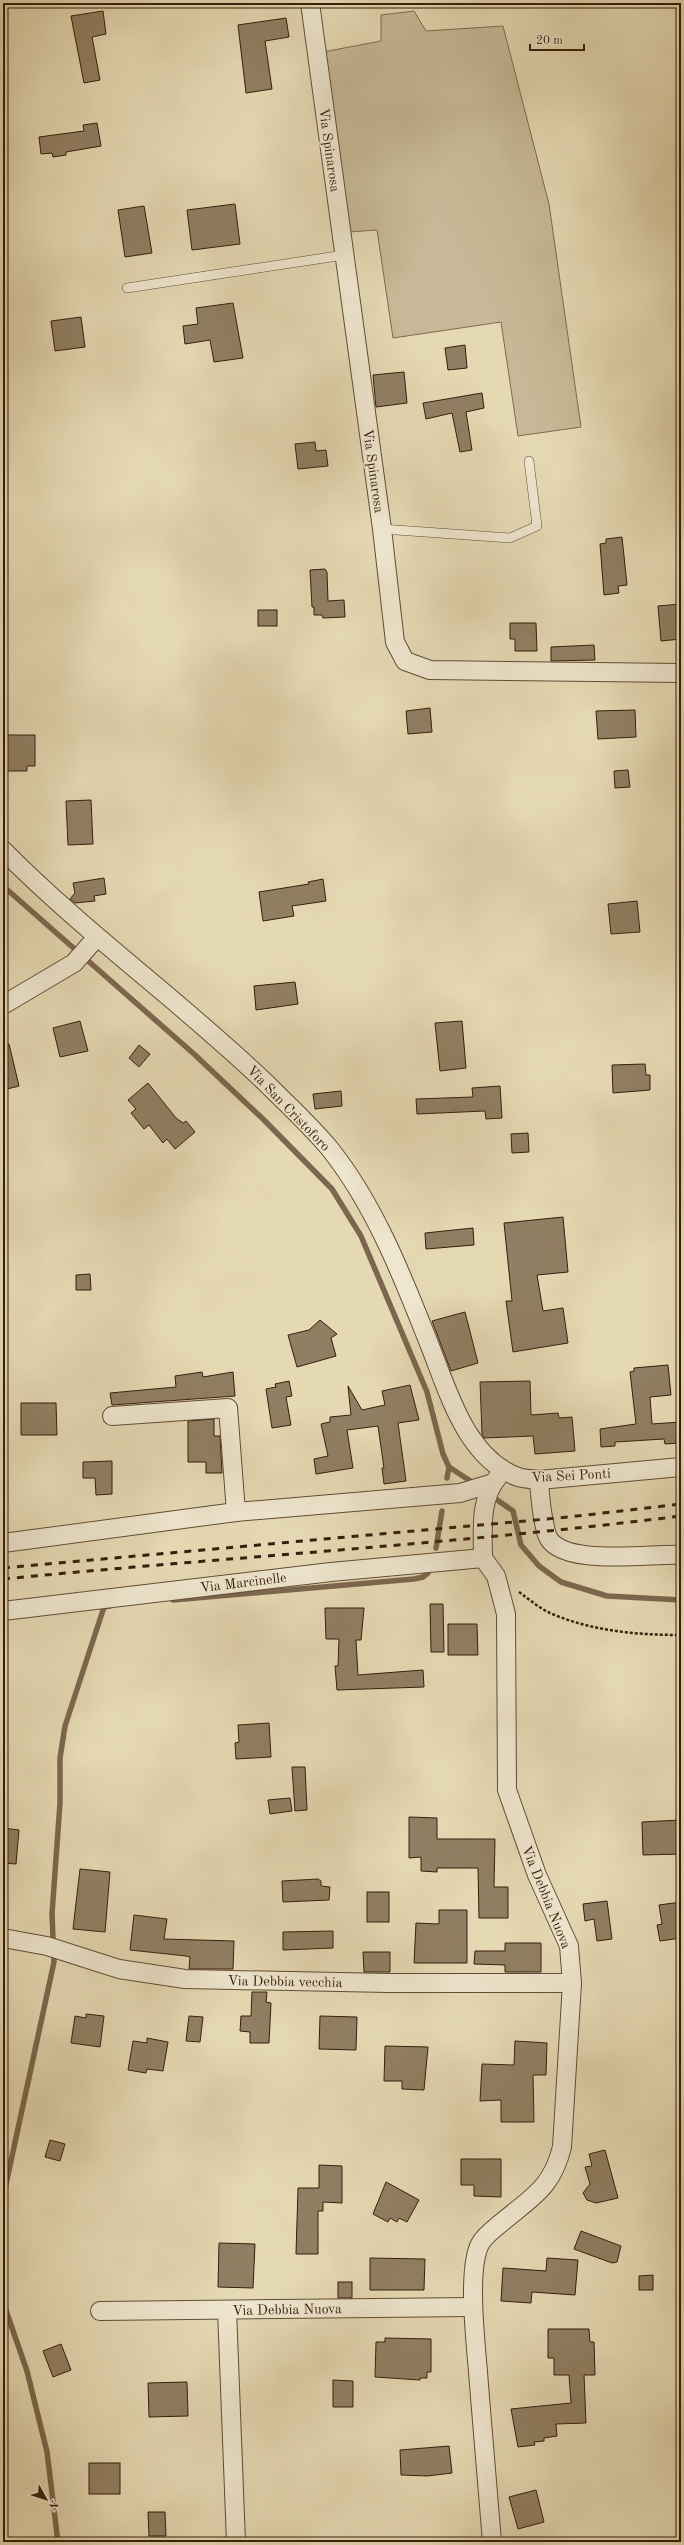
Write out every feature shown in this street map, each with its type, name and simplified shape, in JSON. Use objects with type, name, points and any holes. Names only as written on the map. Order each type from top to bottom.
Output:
[{"type":"street","name":"Via Spinarosa","points":[[310,3],[382,529],[395,642],[405,661],[430,670],[681,673]]},
{"type":"street","name":"Via San Cristoforo","points":[[3,850],[94,940],[235,1054],[306,1122],[331,1150],[375,1217],[450,1397],[474,1441]]},
{"type":"street","points":[[3,1004],[74,963],[94,940]]},
{"type":"street","points":[[112,1416],[228,1408],[236,1512]]},
{"type":"street","name":"Via Sei Ponti","points":[[474,1441],[498,1476],[539,1480],[681,1467]]},
{"type":"street","points":[[3,1543],[236,1512],[460,1493],[498,1476]]},
{"type":"street","points":[[483,1558],[484,1510],[498,1476]]},
{"type":"street","points":[[539,1480],[548,1536],[556,1546],[572,1553],[599,1556],[681,1555]]},
{"type":"street","name":"Via Debbia Nuova","points":[[483,1558],[496,1576],[506,1614],[507,1790],[537,1875],[569,1946],[572,1983],[562,2147],[556,2168],[539,2191],[491,2231],[480,2243],[476,2258],[473,2307],[492,2542]]},
{"type":"street","name":"Via Marcinelle","points":[[3,1611],[331,1572],[483,1558]]},
{"type":"street","name":"Via Debbia vecchia","points":[[3,1938],[52,1948],[119,1969],[185,1979],[388,1983],[572,1983]]},
{"type":"street","name":"Via Debbia Nuova","points":[[100,2311],[473,2307]]},
{"type":"street","points":[[227,2310],[236,2542]]},
{"type":"lane","points":[[127,288],[344,255]]},
{"type":"lane","points":[[382,529],[510,538],[537,526],[529,461]]},
{"type":"path","points":[[496,1576],[549,1613],[587,1626],[639,1635],[681,1634]]},
{"type":"shaded area","points":[[414,11],[426,31],[503,26],[549,204],[581,427],[518,436],[501,322],[393,338],[377,230],[348,232],[323,52],[381,41],[381,15]]},
{"type":"building","points":[[103,11],[106,34],[92,37],[100,80],[84,83],[71,16]]},
{"type":"building","points":[[286,18],[289,37],[265,41],[272,89],[246,93],[238,25]]},
{"type":"building","points":[[97,123],[101,146],[66,152],[66,155],[53,157],[52,153],[41,154],[39,137],[84,131],[83,125]]},
{"type":"building","points":[[235,204],[240,244],[192,250],[187,210]]},
{"type":"building","points":[[144,206],[152,253],[125,257],[118,210]]},
{"type":"building","points":[[233,303],[243,358],[214,362],[210,340],[185,344],[183,326],[198,324],[196,308]]},
{"type":"building","points":[[81,317],[85,347],[55,351],[51,321]]},
{"type":"building","points":[[465,345],[467,368],[448,370],[445,348]]},
{"type":"building","points":[[404,372],[407,403],[376,407],[373,375]]},
{"type":"building","points":[[482,393],[484,408],[466,412],[472,450],[460,452],[452,413],[426,419],[423,403]]},
{"type":"building","points":[[315,442],[316,451],[326,450],[328,466],[298,469],[295,444]]},
{"type":"building","points":[[622,537],[627,585],[618,586],[619,593],[604,595],[600,544],[606,543],[606,539]]},
{"type":"building","points":[[325,569],[327,572],[328,601],[344,600],[345,617],[323,618],[322,615],[314,615],[314,607],[312,607],[310,570]]},
{"type":"building","points":[[681,604],[681,639],[661,641],[658,606]]},
{"type":"building","points":[[258,610],[277,610],[277,626],[258,626]]},
{"type":"building","points":[[510,623],[536,623],[537,651],[515,651],[515,639],[510,639]]},
{"type":"building","points":[[594,645],[595,660],[551,661],[551,647]]},
{"type":"building","points":[[430,708],[432,732],[408,734],[406,711]]},
{"type":"building","points":[[635,710],[636,737],[598,739],[596,711]]},
{"type":"building","points":[[3,735],[35,735],[35,766],[27,766],[27,771],[3,771]]},
{"type":"building","points":[[628,770],[630,787],[615,788],[614,771]]},
{"type":"building","points":[[91,800],[93,844],[68,845],[66,801]]},
{"type":"building","points":[[104,878],[106,894],[94,896],[95,901],[75,903],[70,899],[75,893],[73,883]]},
{"type":"building","points":[[323,879],[326,901],[292,906],[294,916],[263,921],[259,892],[309,884],[308,882]]},
{"type":"building","points":[[637,901],[640,932],[611,934],[608,904]]},
{"type":"building","points":[[295,982],[298,1004],[256,1010],[254,986]]},
{"type":"building","points":[[80,1021],[88,1051],[60,1057],[53,1028]]},
{"type":"building","points":[[462,1021],[466,1068],[440,1071],[435,1023]]},
{"type":"building","points":[[9,1044],[19,1086],[3,1090],[3,1045]]},
{"type":"building","points":[[139,1045],[150,1054],[139,1067],[129,1058]]},
{"type":"building","points":[[645,1064],[646,1075],[650,1075],[650,1090],[613,1093],[612,1065]]},
{"type":"building","points":[[148,1083],[176,1118],[183,1123],[186,1121],[195,1132],[175,1149],[167,1139],[163,1143],[149,1125],[144,1129],[131,1113],[136,1109],[128,1100]]},
{"type":"building","points":[[500,1086],[502,1118],[486,1119],[485,1111],[417,1114],[416,1099],[473,1097],[472,1088]]},
{"type":"building","points":[[341,1091],[342,1106],[315,1109],[313,1094]]},
{"type":"building","points":[[528,1133],[529,1152],[512,1153],[511,1134]]},
{"type":"building","points":[[563,1217],[568,1272],[537,1275],[543,1311],[563,1308],[568,1343],[513,1352],[506,1301],[512,1301],[504,1223]]},
{"type":"building","points":[[473,1228],[474,1245],[426,1249],[425,1233]]},
{"type":"building","points":[[90,1274],[91,1290],[76,1290],[76,1275]]},
{"type":"building","points":[[465,1312],[478,1363],[451,1371],[432,1321]]},
{"type":"building","points":[[320,1320],[337,1334],[331,1338],[336,1356],[297,1367],[288,1335],[309,1330]]},
{"type":"building","points":[[668,1365],[671,1395],[650,1397],[652,1424],[681,1422],[680,1443],[665,1444],[664,1439],[615,1442],[615,1446],[601,1447],[600,1429],[636,1424],[630,1372],[634,1371],[634,1368]]},
{"type":"building","points":[[202,1372],[203,1377],[233,1372],[235,1396],[112,1405],[110,1393],[176,1387],[175,1376]]},
{"type":"building","points":[[289,1381],[292,1396],[286,1397],[291,1425],[272,1428],[266,1389],[276,1387],[275,1384]]},
{"type":"building","points":[[530,1381],[531,1415],[558,1413],[559,1418],[572,1417],[575,1451],[535,1454],[533,1436],[484,1438],[482,1434],[480,1382]]},
{"type":"building","points":[[410,1385],[419,1420],[398,1423],[406,1481],[384,1484],[382,1468],[384,1468],[378,1426],[347,1430],[353,1468],[316,1474],[314,1459],[328,1456],[321,1424],[330,1422],[330,1417],[351,1415],[348,1386],[362,1410],[385,1405],[382,1391]]},
{"type":"building","points":[[21,1403],[56,1403],[57,1435],[21,1435]]},
{"type":"building","points":[[214,1419],[214,1436],[220,1436],[222,1473],[206,1473],[206,1462],[188,1462],[188,1421]]},
{"type":"building","points":[[112,1461],[112,1494],[96,1495],[95,1478],[83,1478],[83,1462]]},
{"type":"building","points":[[430,1604],[443,1604],[444,1652],[431,1652]]},
{"type":"building","points":[[325,1608],[364,1608],[361,1640],[356,1640],[358,1675],[423,1670],[424,1687],[337,1690],[335,1666],[338,1666],[339,1639],[326,1639]]},
{"type":"building","points":[[448,1624],[477,1624],[478,1655],[448,1655]]},
{"type":"building","points":[[269,1723],[271,1757],[236,1759],[235,1743],[239,1742],[238,1725]]},
{"type":"building","points":[[292,1767],[305,1767],[307,1810],[295,1811]]},
{"type":"building","points":[[290,1798],[292,1811],[270,1814],[268,1800]]},
{"type":"building","points":[[409,1817],[437,1818],[437,1839],[495,1839],[494,1887],[508,1887],[508,1918],[479,1918],[478,1868],[437,1868],[437,1872],[421,1871],[421,1857],[409,1858]]},
{"type":"building","points":[[680,1820],[681,1854],[643,1855],[642,1822]]},
{"type":"building","points":[[3,1828],[19,1830],[16,1864],[3,1863]]},
{"type":"building","points":[[80,1869],[110,1872],[105,1932],[73,1929]]},
{"type":"building","points":[[318,1879],[321,1881],[321,1886],[330,1887],[329,1900],[283,1902],[282,1881]]},
{"type":"building","points":[[367,1892],[389,1892],[389,1922],[367,1922]]},
{"type":"building","points":[[607,1901],[612,1939],[597,1941],[594,1919],[585,1921],[583,1904]]},
{"type":"building","points":[[681,1902],[681,1938],[660,1941],[657,1925],[662,1924],[659,1905]]},
{"type":"building","points":[[439,1910],[467,1910],[467,1963],[414,1963],[416,1923],[439,1924]]},
{"type":"building","points":[[134,1915],[167,1919],[164,1939],[234,1941],[233,1969],[189,1969],[190,1957],[130,1950]]},
{"type":"building","points":[[333,1931],[333,1948],[283,1950],[283,1932]]},
{"type":"building","points":[[505,1943],[541,1943],[541,1972],[505,1972],[505,1965],[474,1964],[475,1951],[505,1951]]},
{"type":"building","points":[[363,1952],[390,1952],[390,1972],[364,1972]]},
{"type":"building","points":[[252,1992],[267,1992],[266,2002],[271,2003],[269,2043],[250,2043],[250,2032],[240,2031],[241,2016],[251,2016]]},
{"type":"building","points":[[86,2014],[104,2016],[100,2047],[71,2043],[75,2016],[86,2018]]},
{"type":"building","points":[[189,2016],[203,2017],[200,2042],[186,2041]]},
{"type":"building","points":[[320,2016],[357,2017],[356,2050],[319,2049]]},
{"type":"building","points":[[147,2038],[168,2042],[163,2071],[147,2069],[146,2073],[128,2070],[133,2041],[147,2043]]},
{"type":"building","points":[[515,2041],[547,2043],[546,2075],[533,2075],[534,2122],[501,2122],[501,2100],[480,2101],[482,2064],[514,2065]]},
{"type":"building","points":[[385,2046],[428,2047],[424,2090],[402,2089],[402,2081],[384,2081]]},
{"type":"building","points":[[50,2140],[65,2144],[60,2161],[45,2157]]},
{"type":"building","points":[[605,2150],[618,2198],[596,2203],[587,2200],[583,2193],[590,2184],[585,2167],[592,2166],[589,2154]]},
{"type":"building","points":[[461,2159],[501,2159],[501,2197],[474,2196],[474,2185],[461,2185]]},
{"type":"building","points":[[319,2165],[342,2166],[342,2203],[323,2202],[323,2211],[318,2211],[318,2254],[296,2254],[298,2188],[319,2188]]},
{"type":"building","points":[[386,2182],[419,2200],[407,2222],[399,2218],[397,2222],[390,2218],[388,2222],[373,2214]]},
{"type":"building","points":[[581,2231],[621,2246],[617,2262],[612,2263],[574,2249]]},
{"type":"building","points":[[219,2243],[255,2244],[253,2288],[218,2287]]},
{"type":"building","points":[[370,2258],[425,2259],[424,2290],[370,2290]]},
{"type":"building","points":[[547,2258],[578,2260],[575,2295],[532,2292],[531,2303],[501,2301],[503,2268],[546,2271]]},
{"type":"building","points":[[653,2275],[653,2290],[639,2290],[639,2276]]},
{"type":"building","points":[[338,2282],[352,2282],[352,2298],[338,2298]]},
{"type":"building","points":[[548,2329],[589,2329],[590,2342],[594,2342],[595,2375],[584,2375],[586,2423],[556,2424],[557,2436],[544,2438],[544,2441],[534,2442],[535,2445],[518,2447],[511,2409],[571,2403],[569,2375],[554,2375],[554,2358],[548,2358]]},
{"type":"building","points":[[385,2338],[431,2339],[431,2372],[427,2372],[427,2378],[420,2378],[420,2380],[375,2377],[376,2342],[385,2342]]},
{"type":"building","points":[[61,2344],[71,2370],[53,2377],[43,2351]]},
{"type":"building","points":[[333,2380],[353,2381],[353,2407],[333,2407]]},
{"type":"building","points":[[187,2382],[188,2416],[149,2417],[148,2383]]},
{"type":"building","points":[[449,2446],[452,2473],[427,2476],[401,2475],[400,2450]]},
{"type":"building","points":[[89,2463],[120,2463],[120,2494],[89,2494]]},
{"type":"building","points":[[536,2490],[544,2522],[518,2529],[509,2497]]},
{"type":"building","points":[[148,2512],[165,2512],[166,2536],[149,2536]]},
{"type":"waterway","points":[[3,886],[194,1054],[263,1119],[332,1189],[361,1236],[427,1392],[443,1454],[449,1467],[475,1484]]},
{"type":"waterway","points":[[447,1478],[449,1467]]},
{"type":"waterway","points":[[490,1495],[513,1511],[521,1545],[539,1566],[561,1582],[607,1596],[681,1600]]},
{"type":"waterway","points":[[436,1548],[442,1511]]},
{"type":"waterway","points":[[173,1600],[414,1579],[423,1577],[428,1573]]},
{"type":"waterway","points":[[3,2198],[54,1962],[52,1914],[60,1803],[60,1758],[65,1726],[104,1607],[110,1606]]},
{"type":"waterway","points":[[3,2302],[27,2371],[47,2452],[58,2542]]},
{"type":"railway","points":[[3,1568],[569,1517],[681,1504]]},
{"type":"railway","points":[[3,1579],[512,1535],[681,1516]]}]
